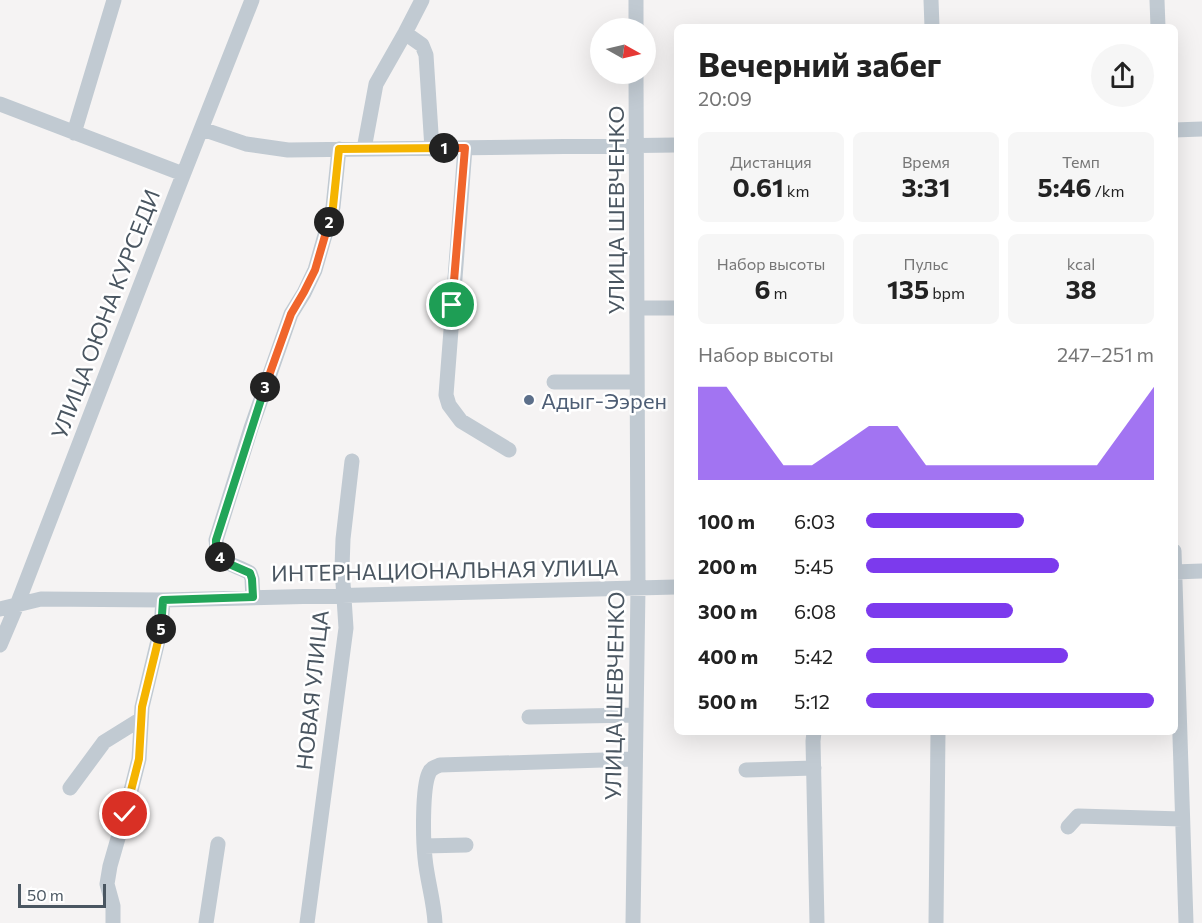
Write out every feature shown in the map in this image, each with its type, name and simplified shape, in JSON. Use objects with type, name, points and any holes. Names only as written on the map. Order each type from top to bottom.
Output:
[{"type":"street","points":[[74,133],[114,0]]},
{"type":"street","name":"УЛИЦА ОЮНА КУРСЕДИ","points":[[0,645],[252,0]]},
{"type":"street","points":[[364,149],[376,84],[422,0]]},
{"type":"street","points":[[636,0],[636,18]]},
{"type":"street","points":[[931,0],[932,24]]},
{"type":"street","points":[[1157,0],[1158,24]]},
{"type":"street","points":[[405,33],[422,45],[426,55],[432,148]]},
{"type":"street","name":"УЛИЦА ШЕВЧЕНКО","points":[[633,923],[638,588],[636,84]]},
{"type":"street","points":[[0,104],[183,174]]},
{"type":"street","points":[[202,129],[260,147],[288,150],[674,145]]},
{"type":"street","points":[[1178,130],[1202,129]]},
{"type":"street","points":[[465,148],[446,395],[449,405],[461,421],[509,450]]},
{"type":"street","points":[[253,597],[250,573],[220,558],[216,549],[216,540],[251,428],[291,314],[315,270],[333,207],[339,149]]},
{"type":"street","points":[[637,308],[674,308]]},
{"type":"street","points":[[554,382],[638,382]]},
{"type":"street","name":"НОВАЯ УЛИЦА","points":[[307,923],[346,628],[343,539],[352,461]]},
{"type":"street","points":[[1178,572],[1202,571]]},
{"type":"street","name":"ИНТЕРНАЦИОНАЛЬНАЯ УЛИЦА","points":[[0,609],[41,599],[163,600],[674,587]]},
{"type":"street","points":[[113,923],[107,884],[139,759],[142,707],[161,628],[163,600]]},
{"type":"street","points":[[1178,678],[1186,923]]},
{"type":"street","points":[[529,717],[636,715]]},
{"type":"street","points":[[70,788],[105,742],[141,719]]},
{"type":"street","points":[[814,735],[817,923]]},
{"type":"street","points":[[936,923],[938,735]]},
{"type":"street","points":[[435,923],[424,856],[424,797],[430,770],[440,765],[635,759]]},
{"type":"street","points":[[746,770],[814,768]]},
{"type":"street","points":[[1068,826],[1078,816],[1182,819]]},
{"type":"street","points":[[206,923],[218,844]]},
{"type":"street","points":[[424,846],[466,845]]},
{"type":"place","name":"Адыг-Ээрен","points":[[529,400]]},
{"type":"route","points":[[125,814],[139,759],[142,707],[161,628],[163,600],[253,597],[250,573],[220,558],[216,549],[216,540],[251,428],[291,314],[315,270],[333,207],[339,149],[465,148],[452,305]]}]
